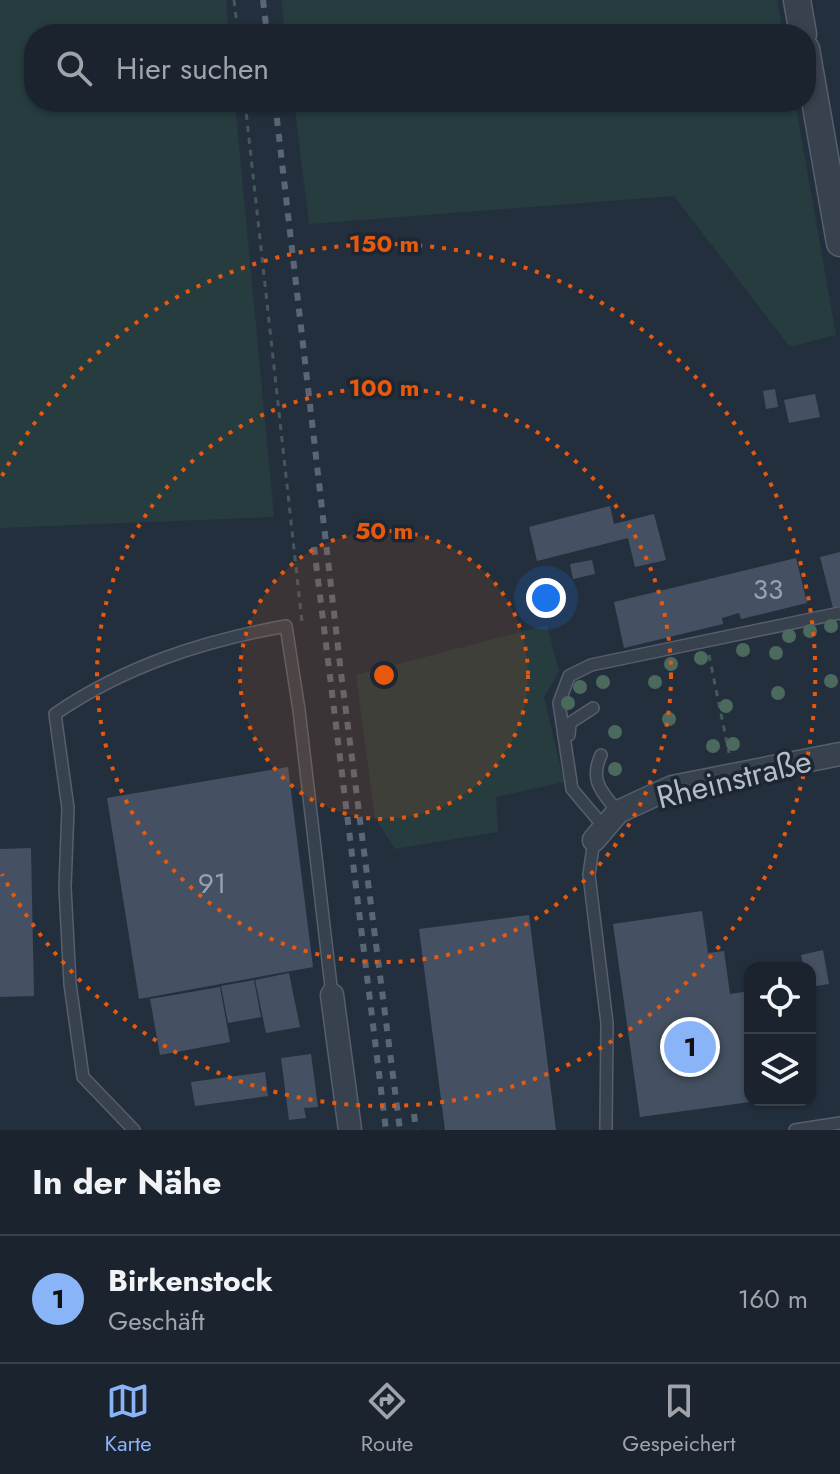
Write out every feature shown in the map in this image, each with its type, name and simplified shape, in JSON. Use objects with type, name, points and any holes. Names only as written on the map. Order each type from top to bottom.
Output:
[{"type":"street","points":[[797,0],[801,24]]},
{"type":"street","points":[[816,92],[825,131],[840,243]]},
{"type":"street","name":"Rheinstraße","points":[[605,826],[672,787],[840,754]]},
{"type":"street","points":[[332,995],[350,1130]]},
{"type":"lane","points":[[605,826],[572,789],[559,703],[569,676],[591,665],[840,613]]},
{"type":"lane","points":[[134,1130],[83,1077],[70,984],[65,887],[68,808],[55,714],[86,692],[141,666],[224,637],[286,626],[299,710],[332,995]]},
{"type":"lane","points":[[567,760],[570,723],[593,708]]},
{"type":"lane","points":[[601,755],[594,769],[605,826],[589,875],[607,1023],[606,1130]]},
{"type":"lane","points":[[795,1130],[840,1123]]},
{"type":"path","points":[[234,0],[237,24]]},
{"type":"path","points":[[246,112],[302,622]]},
{"type":"path","points":[[706,639],[733,775]]},
{"type":"green space","points":[[0,0],[226,0],[228,24],[24,24],[24,112],[236,112],[274,517],[0,528]]},
{"type":"green space","points":[[281,0],[777,0],[781,24],[284,24]]},
{"type":"green space","points":[[295,112],[797,112],[836,335],[790,347],[674,196],[309,224]]},
{"type":"green space","points":[[547,625],[559,671],[544,697],[564,782],[496,797],[498,832],[395,849],[375,818],[356,675]]},
{"type":"building","points":[[775,389],[778,407],[766,409],[763,391]]},
{"type":"building","points":[[815,394],[820,417],[789,423],[784,400]]},
{"type":"building","points":[[610,506],[614,524],[654,514],[666,560],[635,567],[628,538],[537,561],[529,527]]},
{"type":"building","points":[[840,552],[840,606],[833,608],[820,557]]},
{"type":"building","points":[[796,558],[807,603],[741,619],[739,613],[722,618],[723,624],[624,648],[614,602]]},
{"type":"building","points":[[592,560],[595,574],[573,579],[570,564]]},
{"type":"building","points":[[288,767],[313,967],[139,999],[107,798]]},
{"type":"building","points":[[31,848],[34,996],[0,997],[0,849]]},
{"type":"building","points":[[702,911],[708,953],[724,951],[730,994],[744,992],[744,1103],[640,1117],[613,924]]},
{"type":"building","points":[[529,915],[556,1130],[445,1130],[419,929]]},
{"type":"building","points":[[823,950],[829,984],[816,986],[816,962],[803,962],[801,955]]},
{"type":"building","points":[[289,973],[300,1027],[266,1033],[255,980]]},
{"type":"building","points":[[254,980],[261,1017],[228,1023],[221,986]]},
{"type":"building","points":[[220,987],[230,1042],[160,1055],[150,999]]},
{"type":"building","points":[[311,1054],[318,1107],[304,1108],[306,1118],[289,1120],[281,1058]]},
{"type":"building","points":[[265,1072],[268,1096],[195,1106],[191,1082]]},
{"type":"railway","points":[[263,0],[266,24]]},
{"type":"railway","points":[[276,112],[341,673],[400,1130]]},
{"type":"railway","points":[[314,547],[386,1130]]},
{"type":"railway","points":[[414,1114],[416,1130]]},
{"type":"place","name":"Birkenstock","points":[[690,1047]]}]
